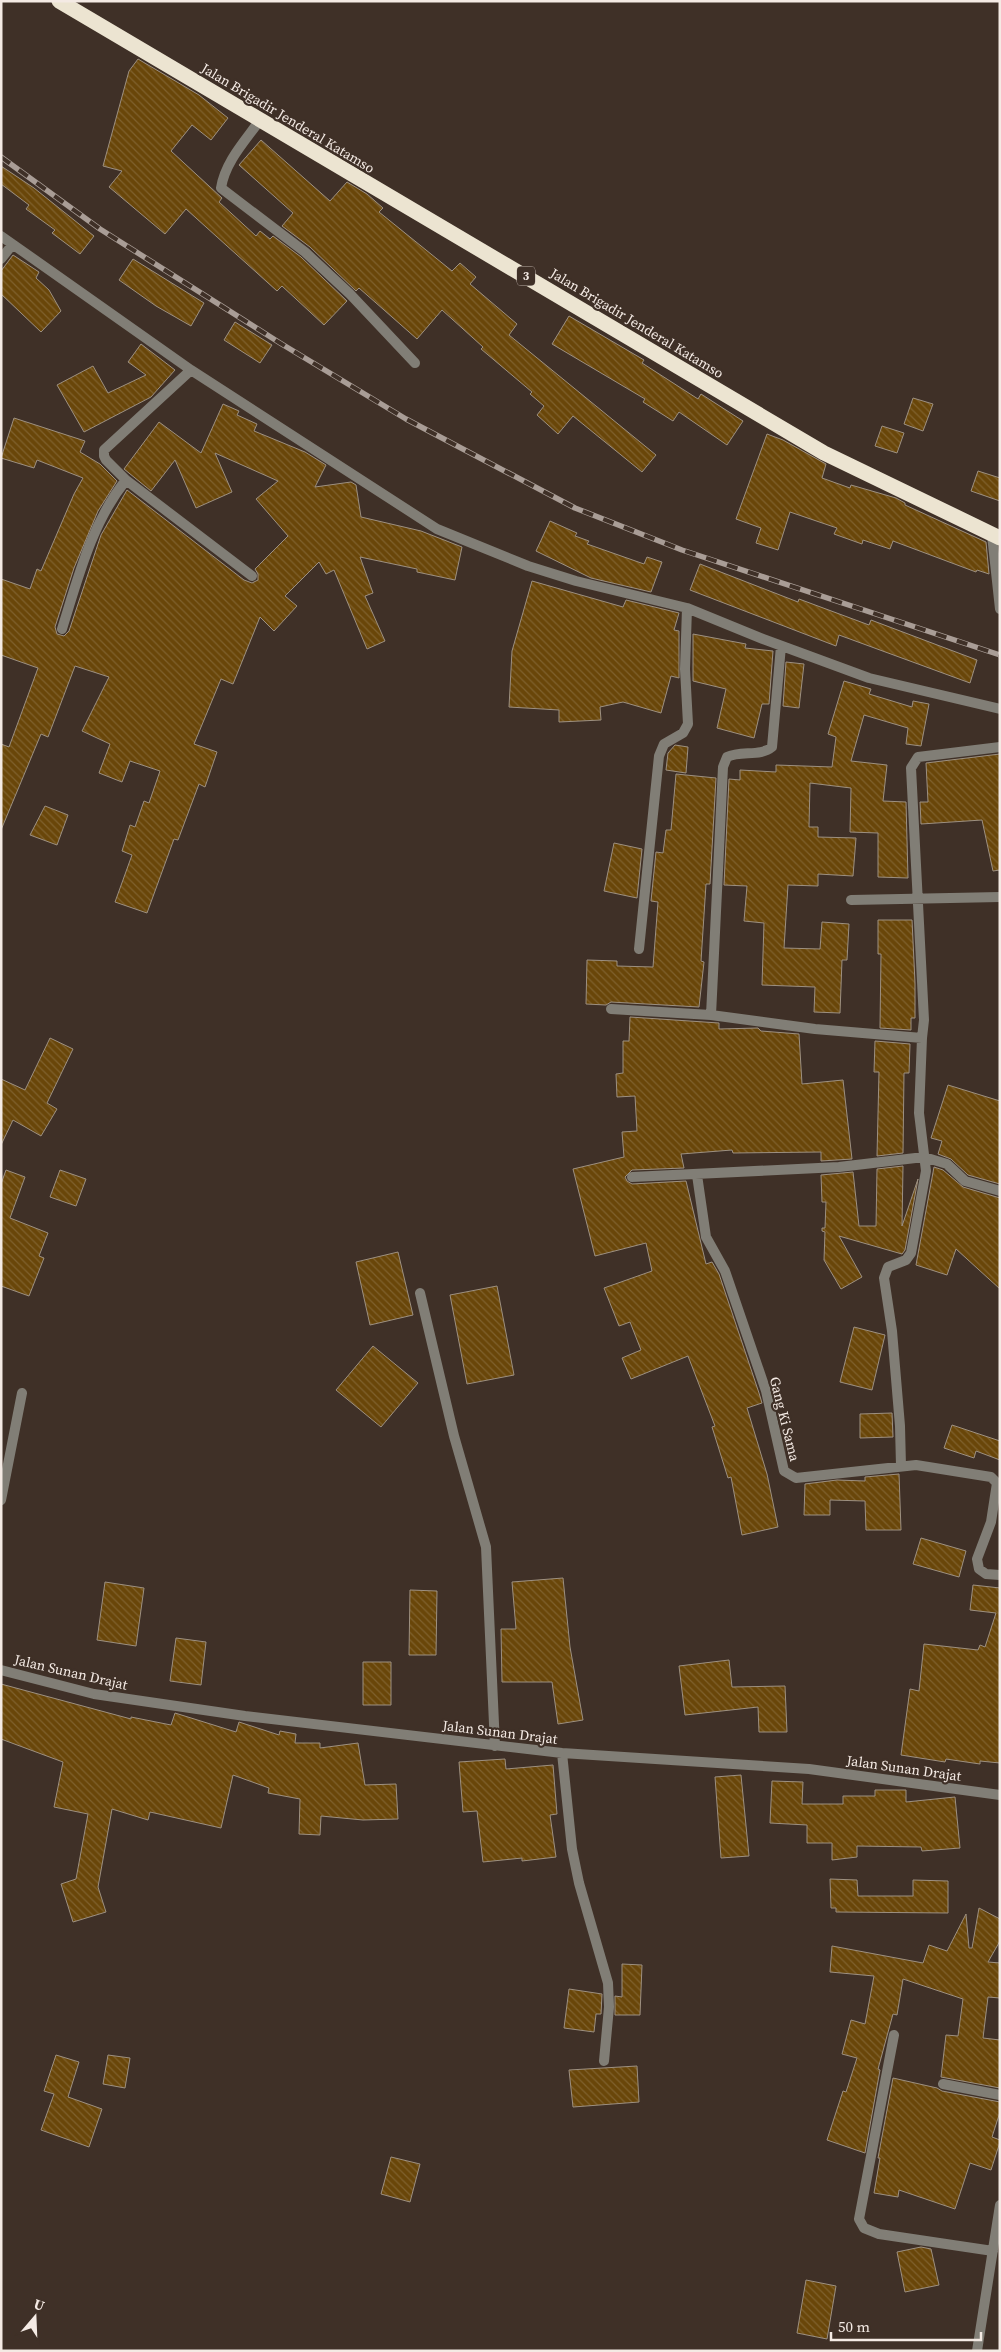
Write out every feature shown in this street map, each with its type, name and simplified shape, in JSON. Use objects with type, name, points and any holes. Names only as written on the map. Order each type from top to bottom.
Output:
[{"type":"highway","name":"Jalan Brigadir Jenderal Katamso","points":[[59,1],[824,453],[996,536]]},
{"type":"street","points":[[260,120],[227,166],[221,188],[305,252],[350,294],[415,363]]},
{"type":"street","points":[[1,236],[191,370],[437,529],[528,566],[576,581],[686,608],[781,646],[869,678],[1000,709]]},
{"type":"street","points":[[1,258],[12,245]]},
{"type":"street","points":[[191,370],[104,450],[104,456],[126,480],[252,576]]},
{"type":"street","points":[[62,629],[92,540],[106,509],[126,480]]},
{"type":"street","points":[[996,536],[1000,609]]},
{"type":"street","points":[[638,949],[659,756],[664,744],[683,733],[688,724],[685,670],[686,608]]},
{"type":"street","points":[[711,1015],[723,767],[727,757],[736,753],[766,752],[772,747],[781,646]]},
{"type":"street","points":[[901,1466],[900,1426],[892,1331],[884,1278],[888,1267],[906,1260],[911,1253],[926,1171],[919,1113],[924,1020],[911,768],[913,762],[918,757],[1000,746]]},
{"type":"street","points":[[851,900],[1000,897]]},
{"type":"street","points":[[611,1009],[711,1015],[816,1030],[922,1038]]},
{"type":"street","points":[[632,1177],[839,1167],[924,1157],[947,1164],[965,1181],[1000,1191]]},
{"type":"street","name":"Gang Ki Sama","points":[[697,1175],[706,1237],[725,1271],[766,1391],[784,1471],[796,1478],[901,1466],[933,1466],[995,1480],[997,1483],[991,1522],[977,1559],[979,1569],[986,1574],[1000,1575]]},
{"type":"street","points":[[420,1293],[454,1436],[486,1547],[495,1746]]},
{"type":"street","points":[[1,1500],[22,1393]]},
{"type":"street","name":"Jalan Sunan Drajat","points":[[1,1670],[94,1694],[168,1706],[562,1753],[809,1769],[1000,1795]]},
{"type":"street","points":[[562,1753],[574,1858],[608,1982],[609,2007],[604,2061]]},
{"type":"street","points":[[894,2036],[859,2219],[864,2228],[879,2234],[993,2251]]},
{"type":"street","points":[[943,2084],[1000,2095]]},
{"type":"street","points":[[977,2351],[1000,2206]]},
{"type":"building","points":[[138,59],[199,95],[228,118],[211,140],[192,125],[171,151],[222,198],[219,202],[256,236],[260,231],[270,239],[273,236],[301,257],[347,301],[324,325],[282,286],[277,291],[186,209],[165,234],[109,187],[122,171],[103,166],[129,71]]},
{"type":"building","points":[[261,140],[330,201],[347,182],[367,194],[383,208],[379,212],[452,271],[460,263],[476,277],[470,284],[517,324],[509,335],[656,455],[642,472],[573,416],[558,434],[537,415],[544,406],[530,394],[532,392],[481,349],[483,347],[442,310],[417,339],[359,288],[356,291],[310,247],[282,226],[293,213],[239,165]]},
{"type":"building","points":[[1,166],[34,188],[94,236],[80,254],[52,233],[55,230],[26,209],[29,205],[1,184]]},
{"type":"building","points":[[13,255],[39,272],[36,278],[49,290],[61,311],[41,332],[1,294],[1,271]]},
{"type":"building","points":[[133,259],[204,303],[191,326],[156,306],[119,280]]},
{"type":"building","points":[[569,316],[644,360],[642,363],[698,399],[701,394],[743,421],[727,445],[679,412],[673,421],[643,402],[645,399],[552,344]]},
{"type":"building","points":[[235,322],[272,345],[260,363],[224,340]]},
{"type":"building","points":[[141,344],[175,370],[151,397],[84,432],[57,385],[93,366],[108,393],[146,375],[128,362]]},
{"type":"building","points":[[913,398],[933,404],[923,431],[904,424]]},
{"type":"building","points":[[223,404],[239,411],[237,415],[257,424],[254,431],[305,452],[326,465],[315,487],[351,482],[356,485],[361,517],[421,531],[462,547],[455,580],[417,572],[417,569],[360,557],[373,593],[365,596],[385,641],[367,649],[334,570],[326,574],[319,562],[285,596],[297,606],[274,631],[260,617],[233,684],[221,679],[194,744],[217,752],[205,787],[199,784],[178,840],[174,839],[147,913],[115,902],[132,855],[122,851],[130,825],[135,827],[144,801],[149,803],[160,771],[130,761],[122,782],[99,773],[110,744],[82,731],[109,677],[75,666],[48,737],[41,734],[1,830],[1,744],[9,747],[38,668],[1,655],[1,579],[30,589],[37,569],[41,571],[74,494],[83,478],[37,460],[34,468],[1,458],[14,418],[85,441],[80,452],[100,464],[117,481],[98,511],[74,568],[55,627],[57,634],[64,636],[69,631],[101,535],[127,490],[244,580],[252,583],[258,580],[258,574],[255,569],[288,536],[256,499],[278,481],[215,453],[232,492],[196,508],[175,460],[151,491],[124,469],[159,422],[201,453]]},
{"type":"building","points":[[882,426],[904,433],[897,453],[875,446]]},
{"type":"building","points":[[767,434],[783,440],[826,464],[822,478],[850,488],[851,485],[896,498],[905,503],[905,505],[986,542],[989,574],[977,570],[976,572],[893,541],[890,549],[863,540],[862,544],[834,534],[837,528],[790,512],[778,550],[756,543],[761,528],[736,519]]},
{"type":"building","points":[[978,471],[1000,478],[1000,501],[971,491]]},
{"type":"building","points":[[550,521],[577,533],[575,536],[589,541],[587,544],[644,564],[647,557],[662,562],[651,592],[591,578],[536,551]]},
{"type":"building","points":[[700,564],[798,602],[799,599],[869,625],[871,620],[977,660],[970,683],[839,635],[836,646],[690,590]]},
{"type":"building","points":[[532,581],[623,607],[626,600],[679,613],[674,630],[679,631],[679,678],[671,676],[661,713],[623,702],[600,707],[601,720],[559,722],[559,710],[509,707],[512,651]]},
{"type":"building","points":[[693,634],[746,644],[745,648],[773,651],[769,704],[762,704],[754,738],[717,728],[726,689],[693,681]]},
{"type":"building","points":[[786,662],[804,664],[799,708],[783,706]]},
{"type":"building","points":[[844,681],[871,689],[869,694],[912,707],[913,701],[929,704],[921,746],[906,744],[908,728],[864,715],[851,761],[887,765],[883,801],[906,802],[908,878],[878,877],[878,833],[850,832],[851,788],[810,783],[809,827],[818,827],[818,837],[856,838],[853,876],[818,874],[818,886],[788,885],[784,948],[820,949],[822,922],[849,924],[847,960],[842,960],[840,1013],[814,1012],[815,987],[762,985],[764,923],[744,921],[747,886],[724,885],[729,779],[740,780],[740,770],[776,772],[776,765],[832,767],[836,737],[828,734]]},
{"type":"building","points":[[675,745],[688,747],[686,773],[666,770],[668,753]]},
{"type":"building","points":[[1000,754],[1000,870],[993,871],[982,820],[921,824],[920,802],[928,802],[926,763]]},
{"type":"building","points":[[676,774],[716,778],[710,884],[706,884],[701,961],[704,962],[699,1007],[611,1002],[606,1005],[586,1004],[587,960],[617,961],[617,966],[653,967],[658,902],[651,901],[656,852],[663,853],[666,830],[671,830]]},
{"type":"building","points":[[45,806],[68,815],[57,845],[30,835]]},
{"type":"building","points":[[614,843],[642,849],[637,898],[604,891]]},
{"type":"building","points":[[878,920],[912,920],[915,1018],[911,1018],[911,1030],[880,1028],[881,954],[878,954]]},
{"type":"building","points":[[630,1017],[719,1023],[719,1029],[758,1028],[761,1031],[799,1034],[802,1084],[843,1080],[852,1159],[821,1161],[821,1152],[733,1153],[732,1150],[681,1154],[684,1168],[632,1170],[625,1177],[632,1184],[686,1181],[706,1264],[712,1262],[719,1274],[762,1403],[747,1408],[767,1474],[778,1527],[742,1535],[731,1477],[728,1478],[712,1427],[715,1426],[688,1356],[631,1379],[622,1358],[641,1350],[630,1322],[619,1326],[604,1288],[652,1271],[646,1243],[595,1256],[573,1169],[624,1157],[622,1132],[637,1131],[635,1096],[617,1097],[616,1074],[623,1073],[623,1041],[629,1041]]},
{"type":"building","points":[[50,1038],[73,1049],[47,1103],[57,1109],[41,1136],[13,1120],[1,1145],[1,1079],[25,1090]]},
{"type":"building","points":[[875,1041],[910,1044],[909,1073],[904,1073],[903,1153],[877,1156],[879,1072],[874,1072]]},
{"type":"building","points":[[948,1085],[1000,1101],[1000,1184],[968,1175],[951,1159],[938,1154],[942,1141],[931,1138]]},
{"type":"building","points":[[903,1166],[902,1226],[918,1179],[905,1250],[902,1254],[839,1236],[862,1277],[841,1289],[824,1260],[825,1232],[822,1231],[822,1228],[825,1228],[826,1202],[822,1202],[821,1175],[853,1172],[859,1226],[876,1226],[877,1169]]},
{"type":"building","points":[[934,1167],[943,1170],[963,1187],[1000,1198],[1000,1289],[956,1249],[947,1275],[916,1265]]},
{"type":"building","points":[[6,1170],[25,1177],[10,1218],[48,1233],[39,1256],[44,1258],[29,1296],[1,1286],[1,1184]]},
{"type":"building","points":[[60,1170],[86,1179],[76,1206],[50,1197]]},
{"type":"building","points":[[398,1252],[413,1315],[370,1325],[356,1262]]},
{"type":"building","points":[[497,1286],[514,1375],[467,1384],[450,1295]]},
{"type":"building","points":[[854,1327],[885,1335],[872,1390],[840,1382]]},
{"type":"building","points":[[373,1346],[418,1383],[381,1427],[336,1390]]},
{"type":"building","points":[[892,1413],[893,1437],[860,1438],[860,1414]]},
{"type":"building","points":[[952,1425],[1000,1441],[1000,1460],[976,1451],[974,1458],[944,1448]]},
{"type":"building","points":[[899,1474],[901,1530],[866,1530],[865,1501],[830,1500],[830,1515],[804,1515],[805,1484],[837,1480],[865,1481],[865,1477]]},
{"type":"building","points":[[921,1538],[966,1551],[959,1577],[913,1564]]},
{"type":"building","points":[[563,1578],[570,1647],[583,1720],[558,1724],[552,1682],[502,1682],[501,1629],[516,1629],[512,1582]]},
{"type":"building","points":[[105,1582],[144,1588],[136,1646],[97,1640]]},
{"type":"building","points":[[973,1585],[1000,1588],[1000,1763],[980,1761],[980,1764],[946,1759],[945,1762],[901,1755],[910,1689],[919,1691],[924,1644],[978,1650],[980,1645],[985,1647],[996,1613],[970,1610]]},
{"type":"building","points":[[410,1590],[437,1591],[436,1655],[409,1655]]},
{"type":"building","points":[[176,1638],[206,1642],[201,1685],[170,1681]]},
{"type":"building","points":[[729,1660],[732,1687],[785,1686],[787,1732],[759,1732],[758,1707],[685,1715],[679,1666]]},
{"type":"building","points":[[363,1662],[391,1662],[391,1705],[363,1705]]},
{"type":"building","points":[[1,1684],[131,1719],[131,1717],[171,1725],[175,1713],[236,1732],[239,1722],[279,1735],[280,1731],[296,1734],[295,1743],[320,1743],[320,1748],[358,1743],[365,1785],[396,1784],[398,1819],[363,1820],[321,1816],[320,1835],[299,1834],[300,1799],[268,1793],[269,1788],[233,1775],[221,1828],[150,1812],[148,1820],[112,1809],[98,1887],[106,1912],[73,1922],[61,1884],[76,1879],[88,1814],[54,1807],[63,1762],[1,1739]]},
{"type":"building","points":[[505,1759],[506,1769],[553,1765],[557,1814],[550,1815],[556,1857],[522,1861],[522,1858],[483,1862],[477,1811],[463,1812],[459,1762]]},
{"type":"building","points":[[741,1775],[749,1856],[721,1858],[715,1777]]},
{"type":"building","points":[[772,1781],[803,1782],[802,1804],[843,1804],[843,1796],[875,1796],[875,1790],[906,1790],[906,1802],[955,1797],[960,1848],[922,1851],[921,1847],[857,1846],[857,1857],[832,1860],[832,1843],[807,1843],[807,1825],[770,1823]]},
{"type":"building","points":[[830,1879],[857,1880],[858,1896],[913,1896],[913,1880],[948,1881],[948,1913],[836,1912],[836,1908],[831,1908]]},
{"type":"building","points":[[979,1908],[1000,1919],[1000,1941],[988,1962],[1000,1963],[1000,1998],[988,1997],[983,2038],[1000,2040],[1000,2088],[941,2077],[946,2035],[958,2036],[963,1999],[903,1979],[897,2015],[893,2014],[878,2069],[880,2070],[865,2153],[827,2140],[843,2091],[846,2092],[857,2058],[842,2054],[851,2020],[865,2024],[874,1976],[830,1972],[832,1946],[923,1963],[929,1945],[947,1951],[966,1914],[969,1948],[972,1948]]},
{"type":"building","points":[[622,1964],[642,1965],[640,2015],[615,2015],[615,1996],[622,1997]]},
{"type":"building","points":[[569,1989],[602,1994],[601,2014],[596,2014],[594,2032],[564,2028]]},
{"type":"building","points":[[56,2055],[79,2062],[68,2097],[102,2109],[89,2147],[41,2130],[54,2094],[44,2091]]},
{"type":"building","points":[[108,2055],[130,2058],[125,2088],[103,2084]]},
{"type":"building","points":[[637,2066],[639,2102],[573,2107],[569,2070]]},
{"type":"building","points":[[893,2078],[937,2088],[942,2091],[1000,2102],[1000,2112],[992,2137],[1000,2140],[1000,2142],[991,2170],[970,2163],[955,2209],[899,2190],[898,2197],[874,2193],[880,2158],[878,2158]]},
{"type":"building","points":[[391,2157],[420,2164],[410,2202],[381,2194]]},
{"type":"building","points":[[921,2247],[931,2249],[939,2285],[905,2292],[897,2252]]},
{"type":"building","points":[[806,2280],[836,2286],[827,2339],[797,2333]]},
{"type":"railway","points":[[1,157],[100,229],[280,343],[406,419],[575,508],[682,550],[1000,655]]}]
